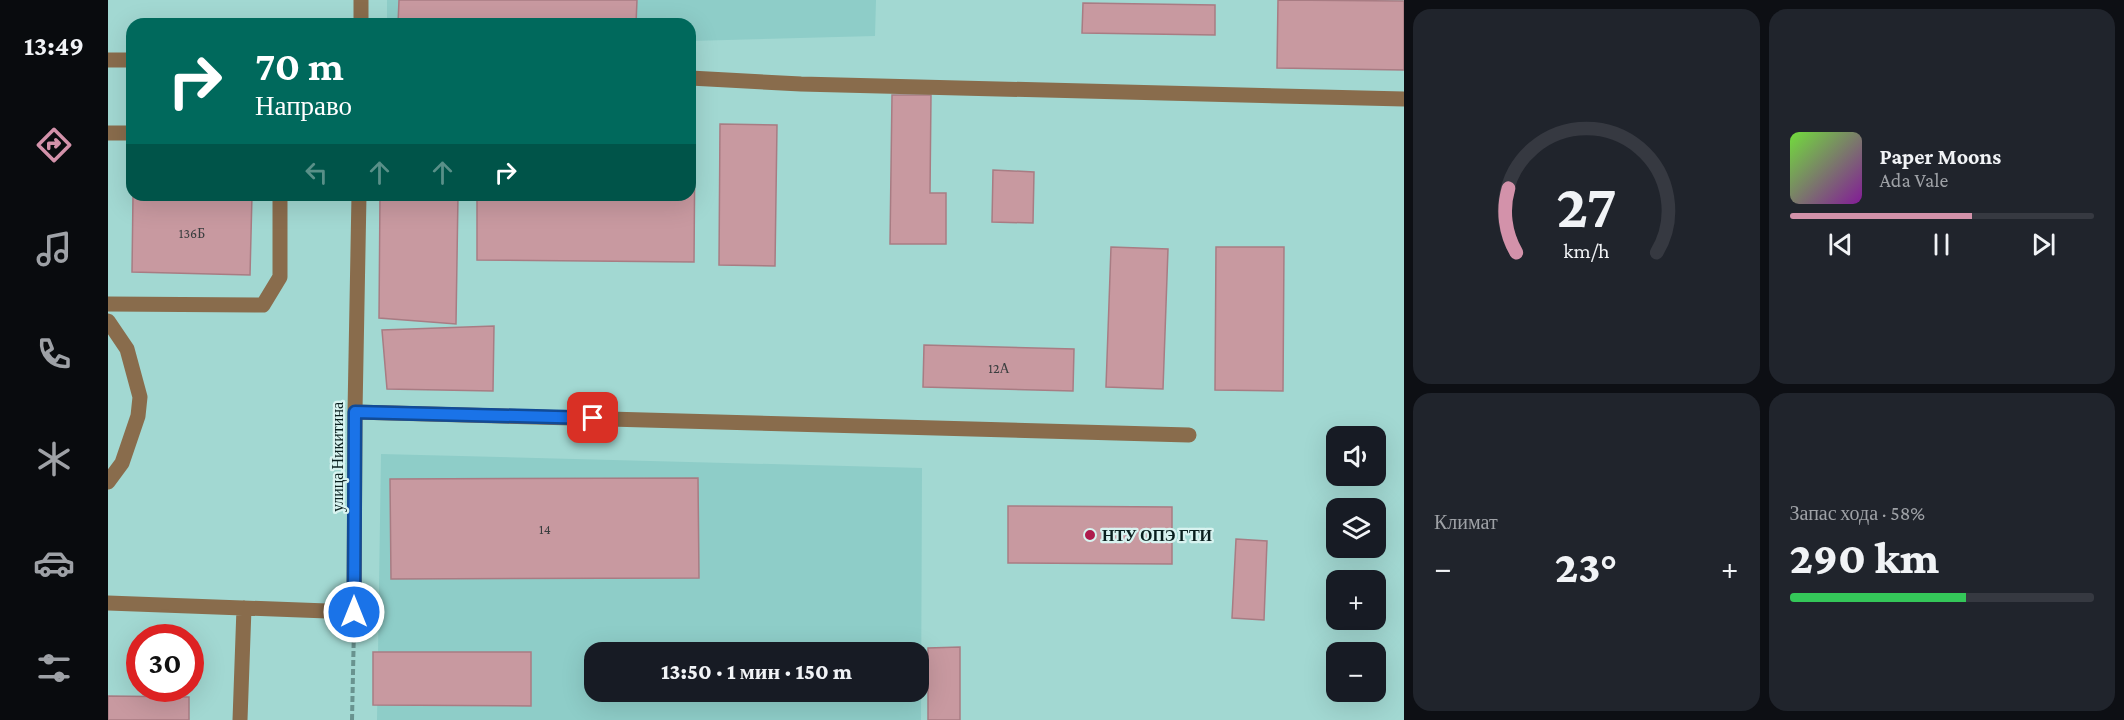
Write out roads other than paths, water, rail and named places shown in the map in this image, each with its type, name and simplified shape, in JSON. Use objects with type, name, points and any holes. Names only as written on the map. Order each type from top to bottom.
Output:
[{"type":"street","points":[[361,0],[361,18]]},
{"type":"street","points":[[108,60],[126,60]]},
{"type":"street","points":[[696,78],[801,84],[1404,99]]},
{"type":"street","points":[[108,133],[126,133]]},
{"type":"street","points":[[108,304],[263,305],[280,277],[280,201]]},
{"type":"street","name":"улица Никитина","points":[[244,608],[354,612],[359,201]]},
{"type":"street","points":[[108,321],[127,349],[140,397],[138,417],[122,463],[108,482]]},
{"type":"street","points":[[355,412],[1189,435]]},
{"type":"street","points":[[108,603],[244,608],[240,720]]},
{"type":"place","name":"НТУ ОПЭ ГТИ","points":[[1090,535]]}]
